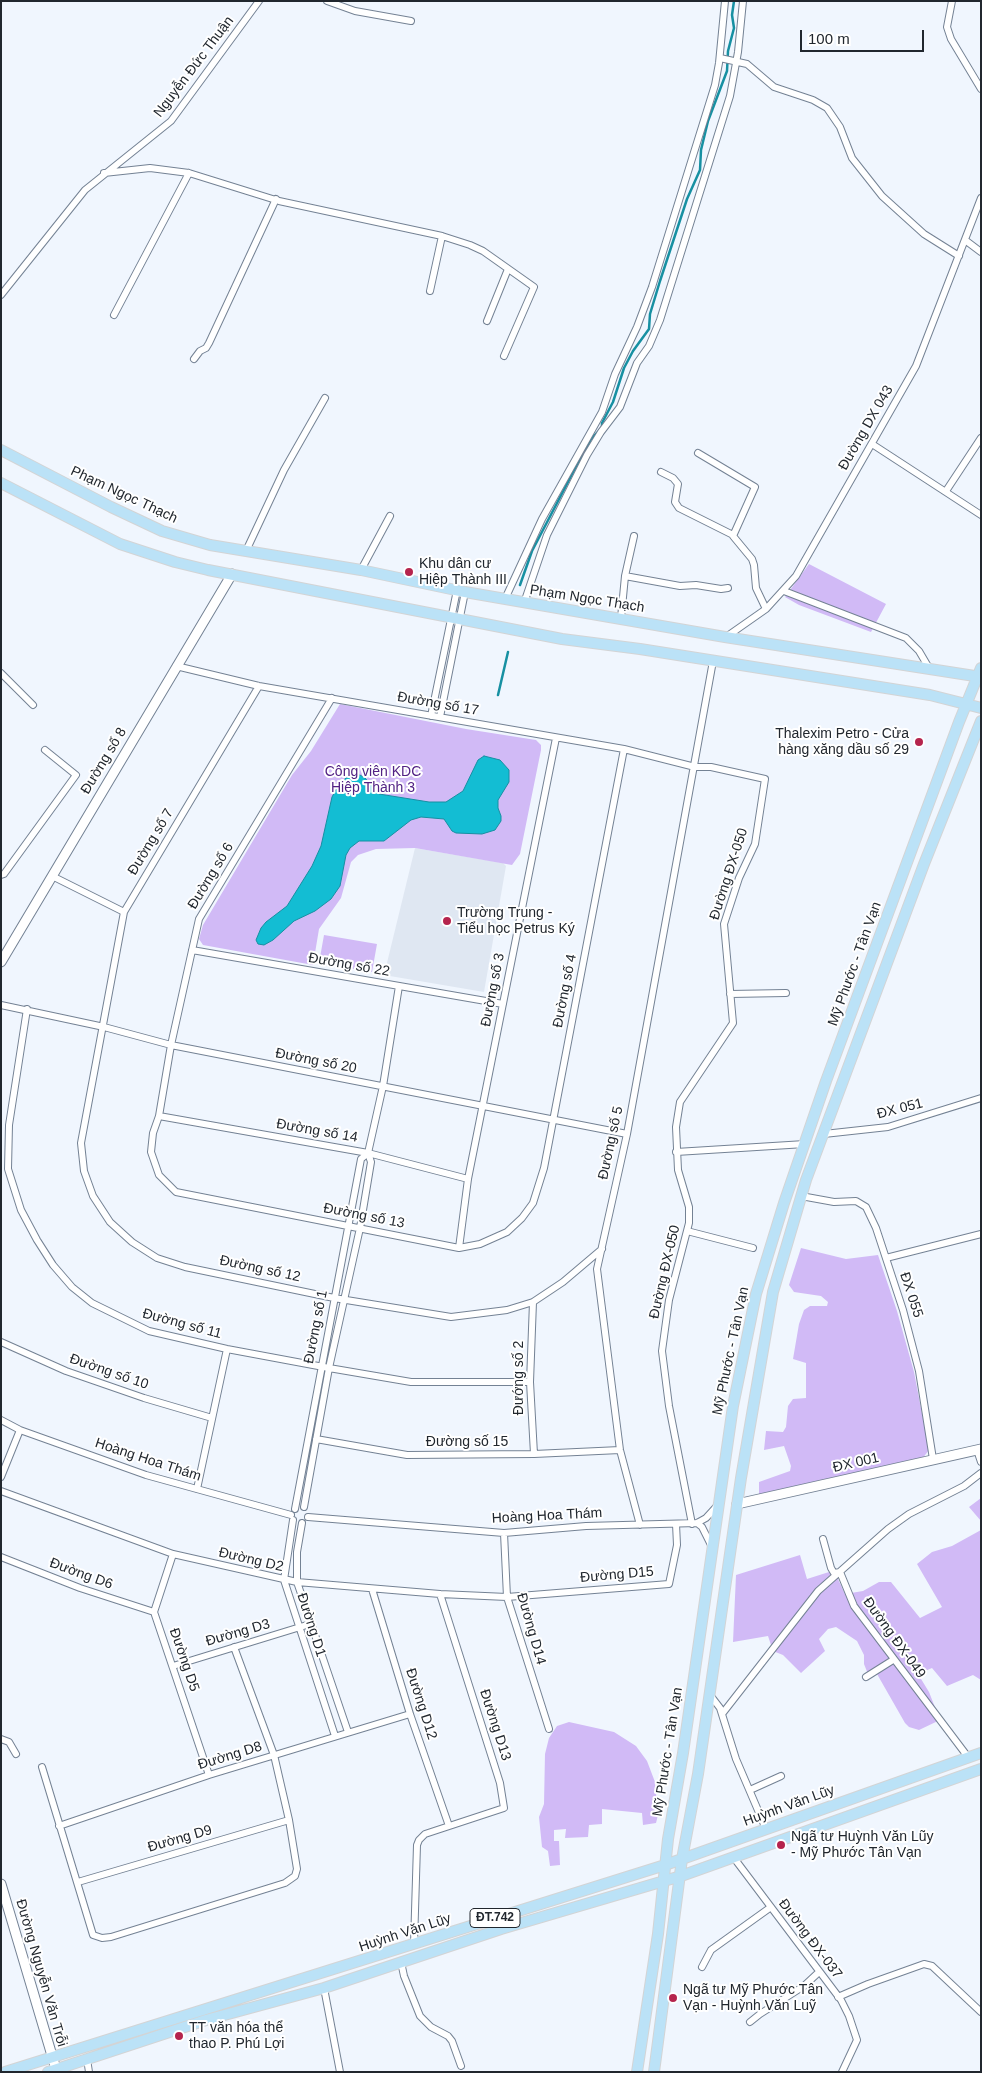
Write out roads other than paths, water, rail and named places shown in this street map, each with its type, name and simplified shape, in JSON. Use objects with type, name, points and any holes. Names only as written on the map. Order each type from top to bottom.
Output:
[{"type":"main road","name":"Phạm Ngọc Thạch","points":[[1,450],[162,531],[210,545],[361,570],[524,603],[621,618],[725,638],[980,674]]},
{"type":"main road","points":[[1,484],[120,544],[175,562],[562,639],[640,649],[930,695],[981,708]]},
{"type":"main road","name":"Mỹ Phước - Tân Vạn","points":[[637,2072],[655,1952],[665,1865],[683,1753],[718,1504],[733,1406],[750,1320],[784,1203],[805,1144],[966,703],[980,674]]},
{"type":"main road","name":"Mỹ Phước - Tân Vạn","points":[[654,2072],[682,1859],[698,1774],[737,1504],[768,1318],[781,1263],[800,1196],[924,864],[981,721]]},
{"type":"main road","name":"Huỳnh Văn Lũy","points":[[5,2072],[665,1865],[981,1753]]},
{"type":"main road","name":"Huỳnh Văn Lũy","points":[[52,2070],[206,2020],[324,1988],[501,1929],[681,1876],[981,1769]]},
{"type":"street","name":"Nguyễn Đức Thuận","points":[[1,295],[85,190],[171,121],[259,1]]},
{"type":"street","points":[[327,1],[355,11],[411,22]]},
{"type":"street","points":[[505,599],[542,519],[602,412],[615,374],[637,327],[655,277],[715,85],[720,58],[724,1]]},
{"type":"street","points":[[524,603],[547,535],[587,455],[620,407],[637,363],[649,346],[660,320],[730,96],[737,61],[743,1]]},
{"type":"street","points":[[952,1],[947,27],[951,39],[981,90]]},
{"type":"street","points":[[720,58],[737,61],[752,67],[774,87],[813,100],[827,108],[840,127],[852,158],[882,196],[924,234],[959,256]]},
{"type":"street","points":[[104,173],[150,168],[189,173],[276,199],[442,236],[483,251],[534,287],[504,356]]},
{"type":"street","points":[[114,315],[189,173]]},
{"type":"street","name":"Đường DX 043","points":[[725,638],[766,609],[796,576],[916,366],[981,198]]},
{"type":"street","points":[[194,359],[209,343],[276,199]]},
{"type":"street","points":[[430,291],[442,236]]},
{"type":"street","points":[[965,240],[981,252]]},
{"type":"street","points":[[487,322],[508,269]]},
{"type":"street","points":[[246,551],[284,470],[325,398]]},
{"type":"street","points":[[946,492],[981,438]]},
{"type":"street","points":[[872,444],[981,515]]},
{"type":"street","points":[[698,453],[755,487],[733,535]]},
{"type":"street","points":[[661,472],[673,478],[678,484],[675,502],[679,508],[733,535],[752,559],[756,588],[766,609]]},
{"type":"street","points":[[361,570],[390,516]]},
{"type":"street","points":[[621,618],[625,576],[634,536]]},
{"type":"street","name":"Đường số 8","points":[[1,962],[232,574]]},
{"type":"street","points":[[625,576],[680,586],[696,585],[721,590],[728,588]]},
{"type":"street","points":[[431,716],[461,591]]},
{"type":"street","points":[[784,591],[906,638],[918,651],[929,668]]},
{"type":"street","points":[[440,717],[455,617]]},
{"type":"street","name":"Đường số 5","points":[[640,1524],[620,1450],[597,1269],[626,1134],[713,661]]},
{"type":"street","name":"Đường số 17","points":[[176,666],[259,686],[624,749],[694,767],[711,767],[765,779]]},
{"type":"street","points":[[1,673],[33,705]]},
{"type":"street","name":"Đường số 7","points":[[104,1027],[124,912],[259,686]]},
{"type":"street","name":"Đường số 6","points":[[159,1116],[171,1045],[199,919],[332,698]]},
{"type":"street","name":"Đường số 3","points":[[459,1248],[468,1179],[556,738]]},
{"type":"street","name":"Đường số 4","points":[[552,1120],[624,749]]},
{"type":"street","points":[[1,875],[76,775],[45,750]]},
{"type":"street","name":"Đường ĐX-050","points":[[694,1524],[669,1406],[662,1351],[669,1300],[690,1223],[689,1208],[678,1170],[676,1127],[680,1102],[733,1023],[724,924],[739,878],[755,844],[765,779]]},
{"type":"street","points":[[52,876],[124,912]]},
{"type":"street","name":"Đường số 22","points":[[192,950],[503,1004]]},
{"type":"street","name":"Đường số 1","points":[[304,1506],[329,1368],[360,1228],[370,1162],[368,1153],[383,1086],[399,986]]},
{"type":"street","points":[[730,994],[786,993]]},
{"type":"street","name":"Đường số 20","points":[[1,1005],[104,1027],[171,1045],[626,1134]]},
{"type":"street","name":"Đường số 11","points":[[27,1010],[9,1125],[8,1169],[22,1210],[36,1240],[53,1265],[72,1287],[92,1303],[149,1331],[227,1349],[329,1368],[411,1382],[530,1382]]},
{"type":"street","name":"Đường số 12","points":[[104,1027],[81,1144],[84,1171],[93,1196],[110,1222],[132,1242],[157,1258],[185,1267],[334,1298],[451,1317],[507,1310],[533,1302],[563,1282],[602,1249]]},
{"type":"street","name":"ĐX 051","points":[[824,1134],[888,1127],[981,1098]]},
{"type":"street","name":"Đường số 13","points":[[159,1116],[153,1133],[151,1152],[159,1174],[176,1192],[459,1248],[480,1244],[507,1232],[522,1218],[533,1203],[544,1168],[552,1120]]},
{"type":"street","name":"Đường số 14","points":[[159,1116],[368,1153],[468,1179]]},
{"type":"street","points":[[676,1152],[805,1144]]},
{"type":"street","name":"Đường số 1","points":[[293,1514],[361,1159],[368,1153]]},
{"type":"street","name":"ĐX 055","points":[[800,1196],[834,1202],[856,1202],[866,1207],[876,1228],[903,1310],[919,1371],[933,1459]]},
{"type":"street","points":[[687,1231],[753,1248]]},
{"type":"street","points":[[886,1258],[968,1235],[981,1234]]},
{"type":"street","name":"Đướng số 2","points":[[533,1302],[530,1382],[534,1454]]},
{"type":"street","name":"Đường số 10","points":[[1,1342],[75,1374],[144,1398],[212,1418]]},
{"type":"street","points":[[197,1489],[227,1349]]},
{"type":"street","name":"Hoàng Hoa Thám","points":[[1,1420],[20,1430],[146,1475],[293,1514],[296,1523],[302,1523]]},
{"type":"street","points":[[1,1477],[20,1430]]},
{"type":"street","name":"Đường số 15","points":[[316,1439],[407,1455],[534,1454],[620,1450]]},
{"type":"street","points":[[979,1450],[981,1462]]},
{"type":"street","name":"ĐX 001","points":[[737,1504],[979,1450]]},
{"type":"street","points":[[722,1714],[814,1595],[888,1529],[909,1514],[964,1486],[981,1472]]},
{"type":"street","name":"Đường D2","points":[[1,1491],[173,1554],[284,1580],[372,1589],[507,1597]]},
{"type":"street","points":[[694,1524],[706,1518],[718,1504]]},
{"type":"street","points":[[293,1514],[304,1506],[309,1513],[308,1518],[302,1523]]},
{"type":"street","name":"Đường D1","points":[[293,1514],[284,1580],[298,1629],[321,1691],[334,1736]]},
{"type":"street","name":"Hoàng Hoa Thám","points":[[308,1518],[504,1533],[586,1526],[694,1524]]},
{"type":"street","name":"Đường D1","points":[[302,1523],[297,1552],[297,1582],[331,1687],[348,1732]]},
{"type":"street","name":"Đường D15","points":[[507,1597],[669,1584],[677,1545],[676,1524]]},
{"type":"street","points":[[694,1524],[704,1530],[712,1547]]},
{"type":"street","name":"Đường D14","points":[[504,1533],[507,1597],[549,1729]]},
{"type":"street","name":"Đường ĐX-049","points":[[823,1539],[831,1568],[834,1573],[840,1572],[854,1606],[968,1757]]},
{"type":"street","points":[[154,1612],[173,1554]]},
{"type":"street","name":"Đường D6","points":[[1,1557],[80,1588],[154,1612]]},
{"type":"street","name":"Đường D12","points":[[372,1589],[410,1714],[449,1826]]},
{"type":"street","name":"Đường D13","points":[[440,1594],[500,1783],[504,1808],[449,1826]]},
{"type":"street","name":"Đường D5","points":[[154,1612],[209,1775]]},
{"type":"street","name":"Đường D3","points":[[173,1666],[310,1624]]},
{"type":"street","points":[[42,1767],[94,1935],[102,1938],[111,1937],[285,1883],[295,1876],[297,1869],[274,1755],[234,1647]]},
{"type":"street","points":[[866,1678],[894,1660]]},
{"type":"street","points":[[321,1691],[331,1687]]},
{"type":"street","points":[[710,1695],[722,1714],[736,1759],[766,1829]]},
{"type":"street","name":"Đường D8","points":[[59,1826],[209,1775],[410,1714]]},
{"type":"street","points":[[1,1739],[9,1742],[16,1754]]},
{"type":"street","points":[[750,1790],[781,1776]]},
{"type":"street","name":"Đường D9","points":[[78,1882],[288,1820]]},
{"type":"street","points":[[414,1944],[417,1845],[425,1834],[449,1826]]},
{"type":"street","name":"Đường ĐX-037","points":[[734,1858],[838,1997],[924,1964],[932,1966],[981,2012]]},
{"type":"street","name":"Đường Nguyễn Văn Trỗi","points":[[1,1884],[52,2058],[52,2070]]},
{"type":"street","points":[[702,1968],[711,1950],[771,1907]]},
{"type":"street","points":[[401,1962],[404,1976],[420,2016],[431,2027],[448,2036],[452,2041],[461,2066]]},
{"type":"street","points":[[750,2022],[804,1986],[819,1972]]},
{"type":"street","points":[[324,1988],[340,2072]]},
{"type":"street","points":[[838,1997],[849,2016],[857,2040],[842,2072]]},
{"type":"street","points":[[87,2059],[89,2072]]},
{"type":"water","points":[[484,756],[500,760],[509,770],[509,782],[498,800],[501,821],[495,830],[482,834],[456,833],[452,831],[444,819],[421,817],[411,820],[384,841],[359,841],[350,848],[346,855],[340,886],[331,899],[315,911],[294,921],[273,940],[264,945],[258,944],[256,940],[261,928],[287,906],[312,866],[321,846],[332,797],[339,784],[346,778],[360,775],[379,794],[429,802],[446,802],[463,791],[478,760]]},
{"type":"waterway","points":[[602,427],[602,423],[613,402],[624,368],[633,351],[649,329],[650,314],[660,281],[687,199],[700,170],[701,150],[708,121],[727,71],[728,51],[734,28],[732,15],[734,1]]},
{"type":"waterway","points":[[520,585],[532,551],[591,439],[599,431]]},
{"type":"waterway","points":[[498,695],[508,652]]},
{"type":"place","name":"Khu dân cư Hiệp Thành III","points":[[409,572]]},
{"type":"place","name":"Thalexim Petro - Cửa hàng xăng dầu số 29","points":[[919,742]]},
{"type":"place","name":"Trường Trung - Tiểu học Petrus Ký","points":[[447,921]]},
{"type":"place","name":"Ngã tư Huỳnh Văn Lũy - Mỹ Phước Tân Vạn","points":[[781,1845]]},
{"type":"place","name":"Ngã tư Mỹ Phước Tân Vạn - Huỳnh Văn Luỹ","points":[[673,1998]]},
{"type":"place","name":"TT văn hóa thể thao P. Phú Lợi","points":[[179,2036]]},
{"type":"park label","name":"Công viên KDC Hiệp Thành 3","points":[[373,780]]}]
